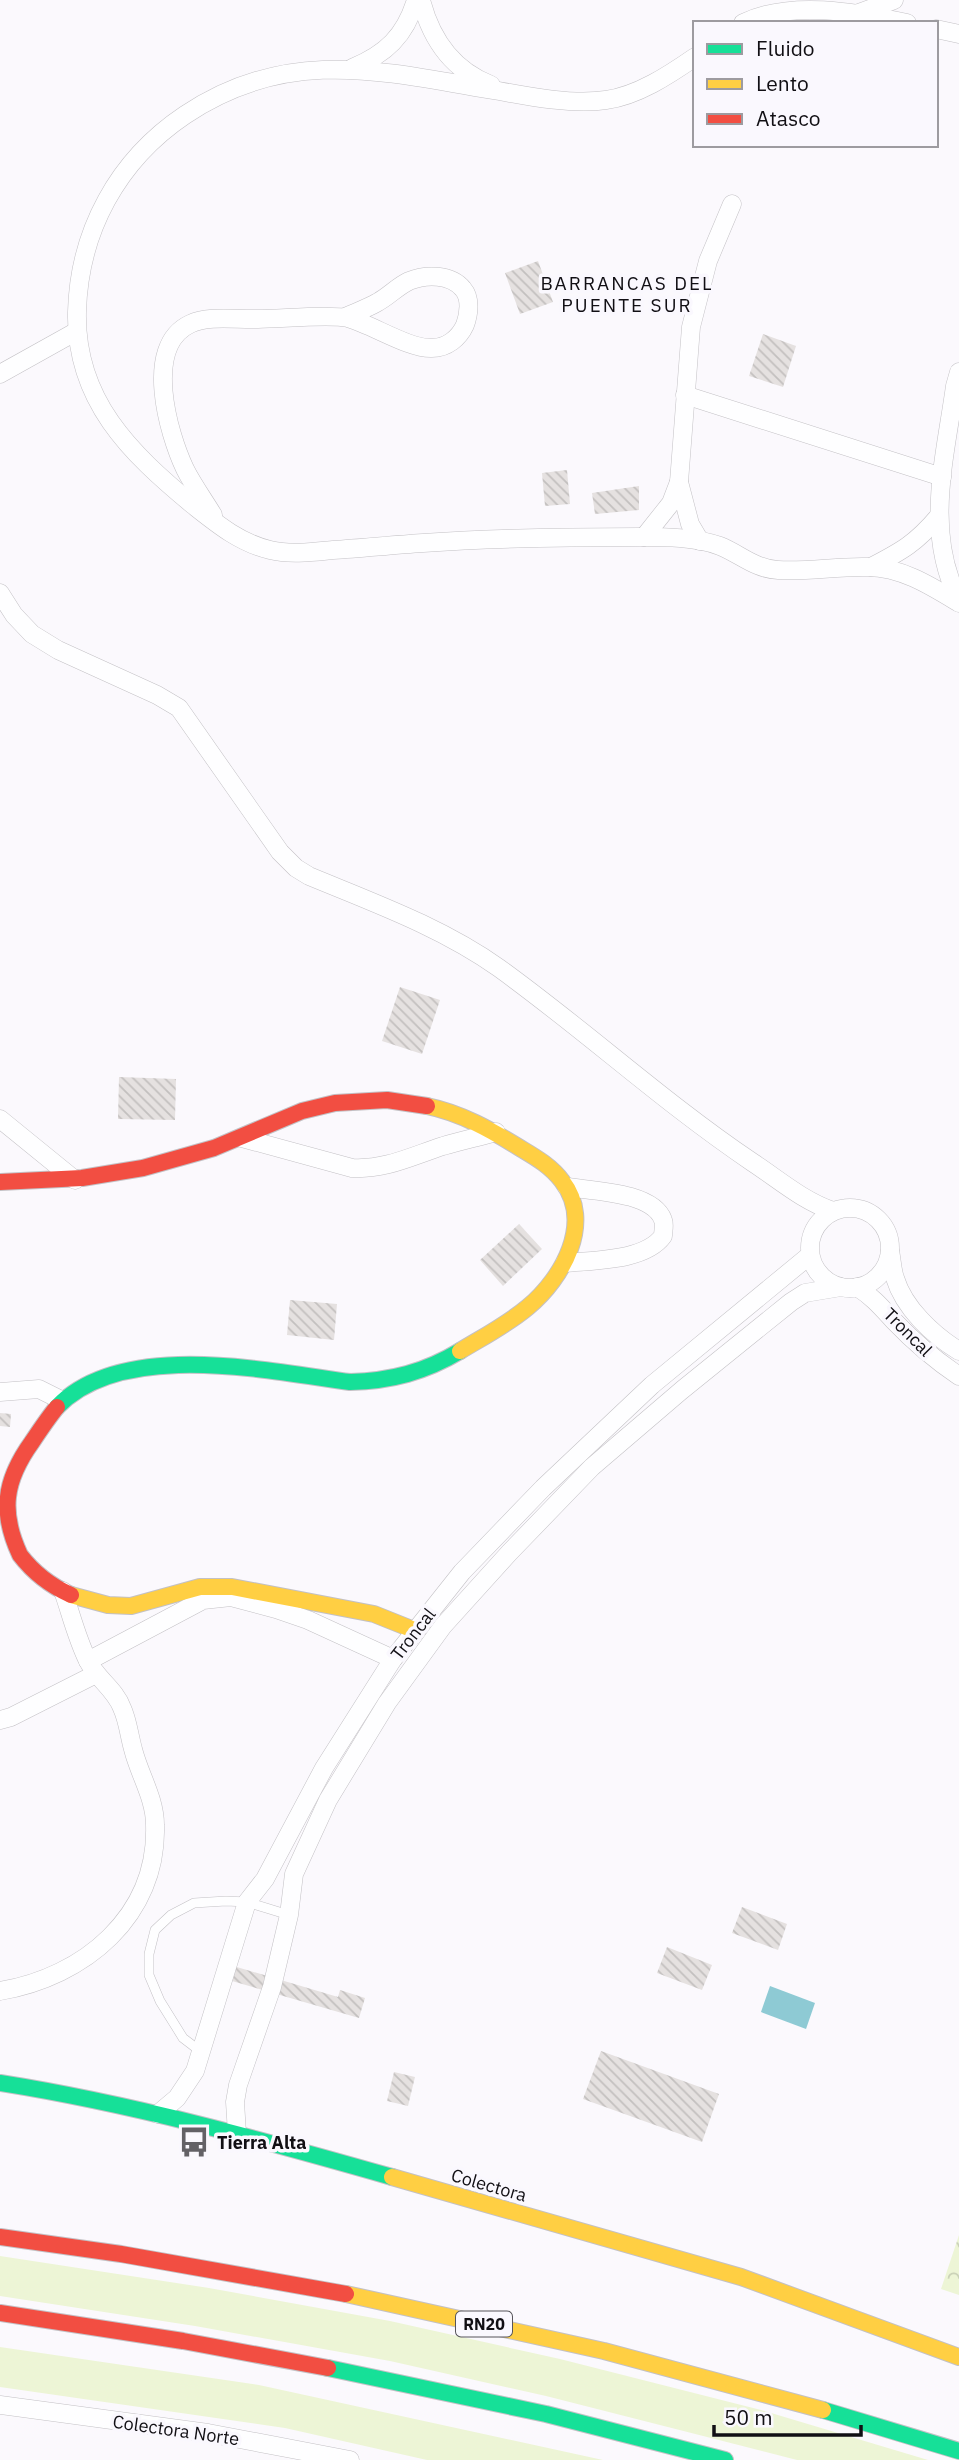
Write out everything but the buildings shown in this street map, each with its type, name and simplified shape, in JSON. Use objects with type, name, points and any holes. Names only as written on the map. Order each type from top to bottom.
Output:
[{"type":"main road","points":[[0,1182],[75,1180],[161,1164],[242,1138],[302,1111],[343,1101],[385,1100],[438,1108],[496,1132],[548,1167],[567,1187],[576,1216],[575,1237],[565,1263],[544,1293],[529,1307],[420,1373],[397,1380],[350,1382],[214,1364],[131,1369],[82,1387],[61,1400],[16,1464],[6,1485],[0,1508],[4,1530],[12,1544],[33,1568],[63,1591],[96,1602],[128,1607],[194,1588],[212,1585],[232,1587],[374,1614],[414,1630]]},
{"type":"main road","name":"Colectora","points":[[0,2083],[75,2095],[237,2133],[741,2277],[959,2357]]},
{"type":"main road","name":"RN20","points":[[0,2237],[261,2279],[469,2321],[646,2362],[959,2451]]},
{"type":"main road","points":[[0,2314],[160,2337],[396,2380],[500,2403],[725,2460]]},
{"type":"street","points":[[350,68],[373,59],[388,48],[406,27],[416,0]]},
{"type":"street","points":[[421,0],[427,24],[447,56],[487,83],[524,96]]},
{"type":"street","points":[[859,13],[894,0]]},
{"type":"street","points":[[746,21],[769,8],[790,4],[822,6],[897,21]]},
{"type":"street","points":[[938,29],[959,34]]},
{"type":"street","points":[[693,58],[675,71],[631,93],[611,100],[592,102],[524,96],[395,73],[350,68],[288,72],[222,92],[182,117],[143,150],[111,188],[95,222],[83,262],[77,298],[77,331],[82,364],[97,400],[115,428],[151,470],[220,527],[242,541],[272,551],[428,543],[645,537],[700,541],[718,545],[763,568],[778,570],[872,567],[897,571],[959,601]]},
{"type":"street","points":[[645,537],[671,503],[679,482],[691,327],[708,261],[732,204]]},
{"type":"street","points":[[220,527],[186,469],[169,419],[162,373],[166,351],[176,333],[201,320],[345,317],[417,346],[432,348],[447,345],[457,337],[465,325],[468,297],[462,288],[450,280],[435,276],[422,278],[410,281],[377,303],[345,317]]},
{"type":"street","points":[[0,374],[77,331]]},
{"type":"street","points":[[959,372],[955,386],[952,458],[942,477],[938,517],[942,553],[949,580],[959,601]]},
{"type":"street","points":[[685,396],[942,477]]},
{"type":"street","points":[[679,482],[690,524],[700,541]]},
{"type":"street","points":[[872,567],[903,551],[920,538],[938,517]]},
{"type":"street","points":[[0,593],[14,615],[32,634],[58,650],[157,695],[179,708],[280,852],[296,868],[309,876],[433,928],[469,948],[551,1008],[703,1129],[810,1203],[833,1211]]},
{"type":"street","points":[[0,1119],[75,1180]]},
{"type":"street","points":[[242,1138],[352,1168],[368,1169],[384,1167],[443,1146],[496,1132]]},
{"type":"street","points":[[786,1185],[813,1231]]},
{"type":"street","points":[[565,1263],[633,1255],[649,1250],[663,1237],[664,1222],[656,1208],[638,1199],[567,1187]]},
{"type":"street","name":"Troncal","points":[[833,1211],[859,1209],[872,1214],[881,1223],[888,1236],[895,1278],[910,1308],[959,1351]]},
{"type":"street","points":[[810,1255],[813,1231],[825,1216],[833,1211]]},
{"type":"street","name":"Troncal","points":[[237,2133],[235,2102],[238,2085],[272,1987],[289,1915],[294,1874],[328,1800],[387,1703],[443,1626],[592,1467],[682,1390],[805,1293],[869,1282],[880,1274],[890,1249]]},
{"type":"street","name":"Troncal","points":[[158,2114],[177,2098],[195,2071],[247,1902],[265,1879],[324,1768],[393,1659],[462,1572],[543,1488],[652,1385],[810,1255],[821,1275],[830,1283],[849,1287],[875,1298],[894,1321],[937,1361],[959,1376]]},
{"type":"street","points":[[0,1392],[39,1389],[61,1400]]},
{"type":"street","points":[[0,1991],[42,1980],[97,1949],[114,1935],[130,1916],[146,1883],[153,1855],[155,1824],[152,1803],[133,1749],[123,1709],[118,1698],[92,1668],[63,1591]]},
{"type":"street","points":[[0,1720],[11,1717],[203,1600],[231,1597],[276,1608],[393,1659]]},
{"type":"street","name":"Colectora Norte","points":[[0,2405],[208,2433],[350,2460]]},
{"type":"lane","points":[[200,2051],[183,2038],[160,2001],[149,1975],[149,1954],[155,1930],[170,1914],[194,1903],[247,1902],[289,1915]]},
{"type":"green space","points":[[959,2235],[959,2295],[941,2289]]},
{"type":"green space","points":[[0,2256],[209,2288],[390,2321],[560,2359],[761,2410],[928,2460],[797,2460],[546,2396],[390,2361],[195,2326],[0,2296]]},
{"type":"green space","points":[[0,2347],[259,2385],[603,2460],[427,2460],[285,2428],[0,2387]]},
{"type":"water","points":[[770,1986],[815,2003],[806,2029],[761,2012]]},
{"type":"traffic: fast","points":[[57,1407],[85,1386],[119,1373],[157,1366],[238,1367],[350,1382],[394,1377],[421,1370],[460,1351]]},
{"type":"traffic: fast","points":[[0,2083],[148,2112],[392,2177]]},
{"type":"traffic: fast","points":[[328,2368],[546,2414],[725,2460]]},
{"type":"traffic: fast","points":[[823,2410],[959,2451]]},
{"type":"traffic: slow","points":[[427,1106],[475,1123],[542,1162],[562,1181],[571,1197],[575,1214],[575,1231],[570,1249],[553,1281],[528,1307],[460,1351]]},
{"type":"traffic: slow","points":[[71,1595],[108,1605],[131,1606],[200,1587],[232,1587],[374,1614],[414,1630]]},
{"type":"traffic: slow","points":[[392,2177],[741,2277],[959,2357]]},
{"type":"traffic: slow","points":[[346,2294],[604,2351],[823,2410]]},
{"type":"traffic: jam","points":[[0,1182],[82,1178],[143,1168],[214,1148],[302,1111],[335,1103],[387,1100],[427,1106]]},
{"type":"traffic: jam","points":[[57,1407],[15,1470],[8,1497],[9,1525],[20,1555],[43,1578],[71,1595]]},
{"type":"traffic: jam","points":[[0,2237],[121,2254],[346,2294]]},
{"type":"traffic: jam","points":[[0,2313],[183,2341],[328,2368]]},
{"type":"place","name":"Tierra Alta","points":[[194,2142]]},
{"type":"district","name":"BARRANCAS DEL PUENTE SUR","points":[[627,294]]}]
